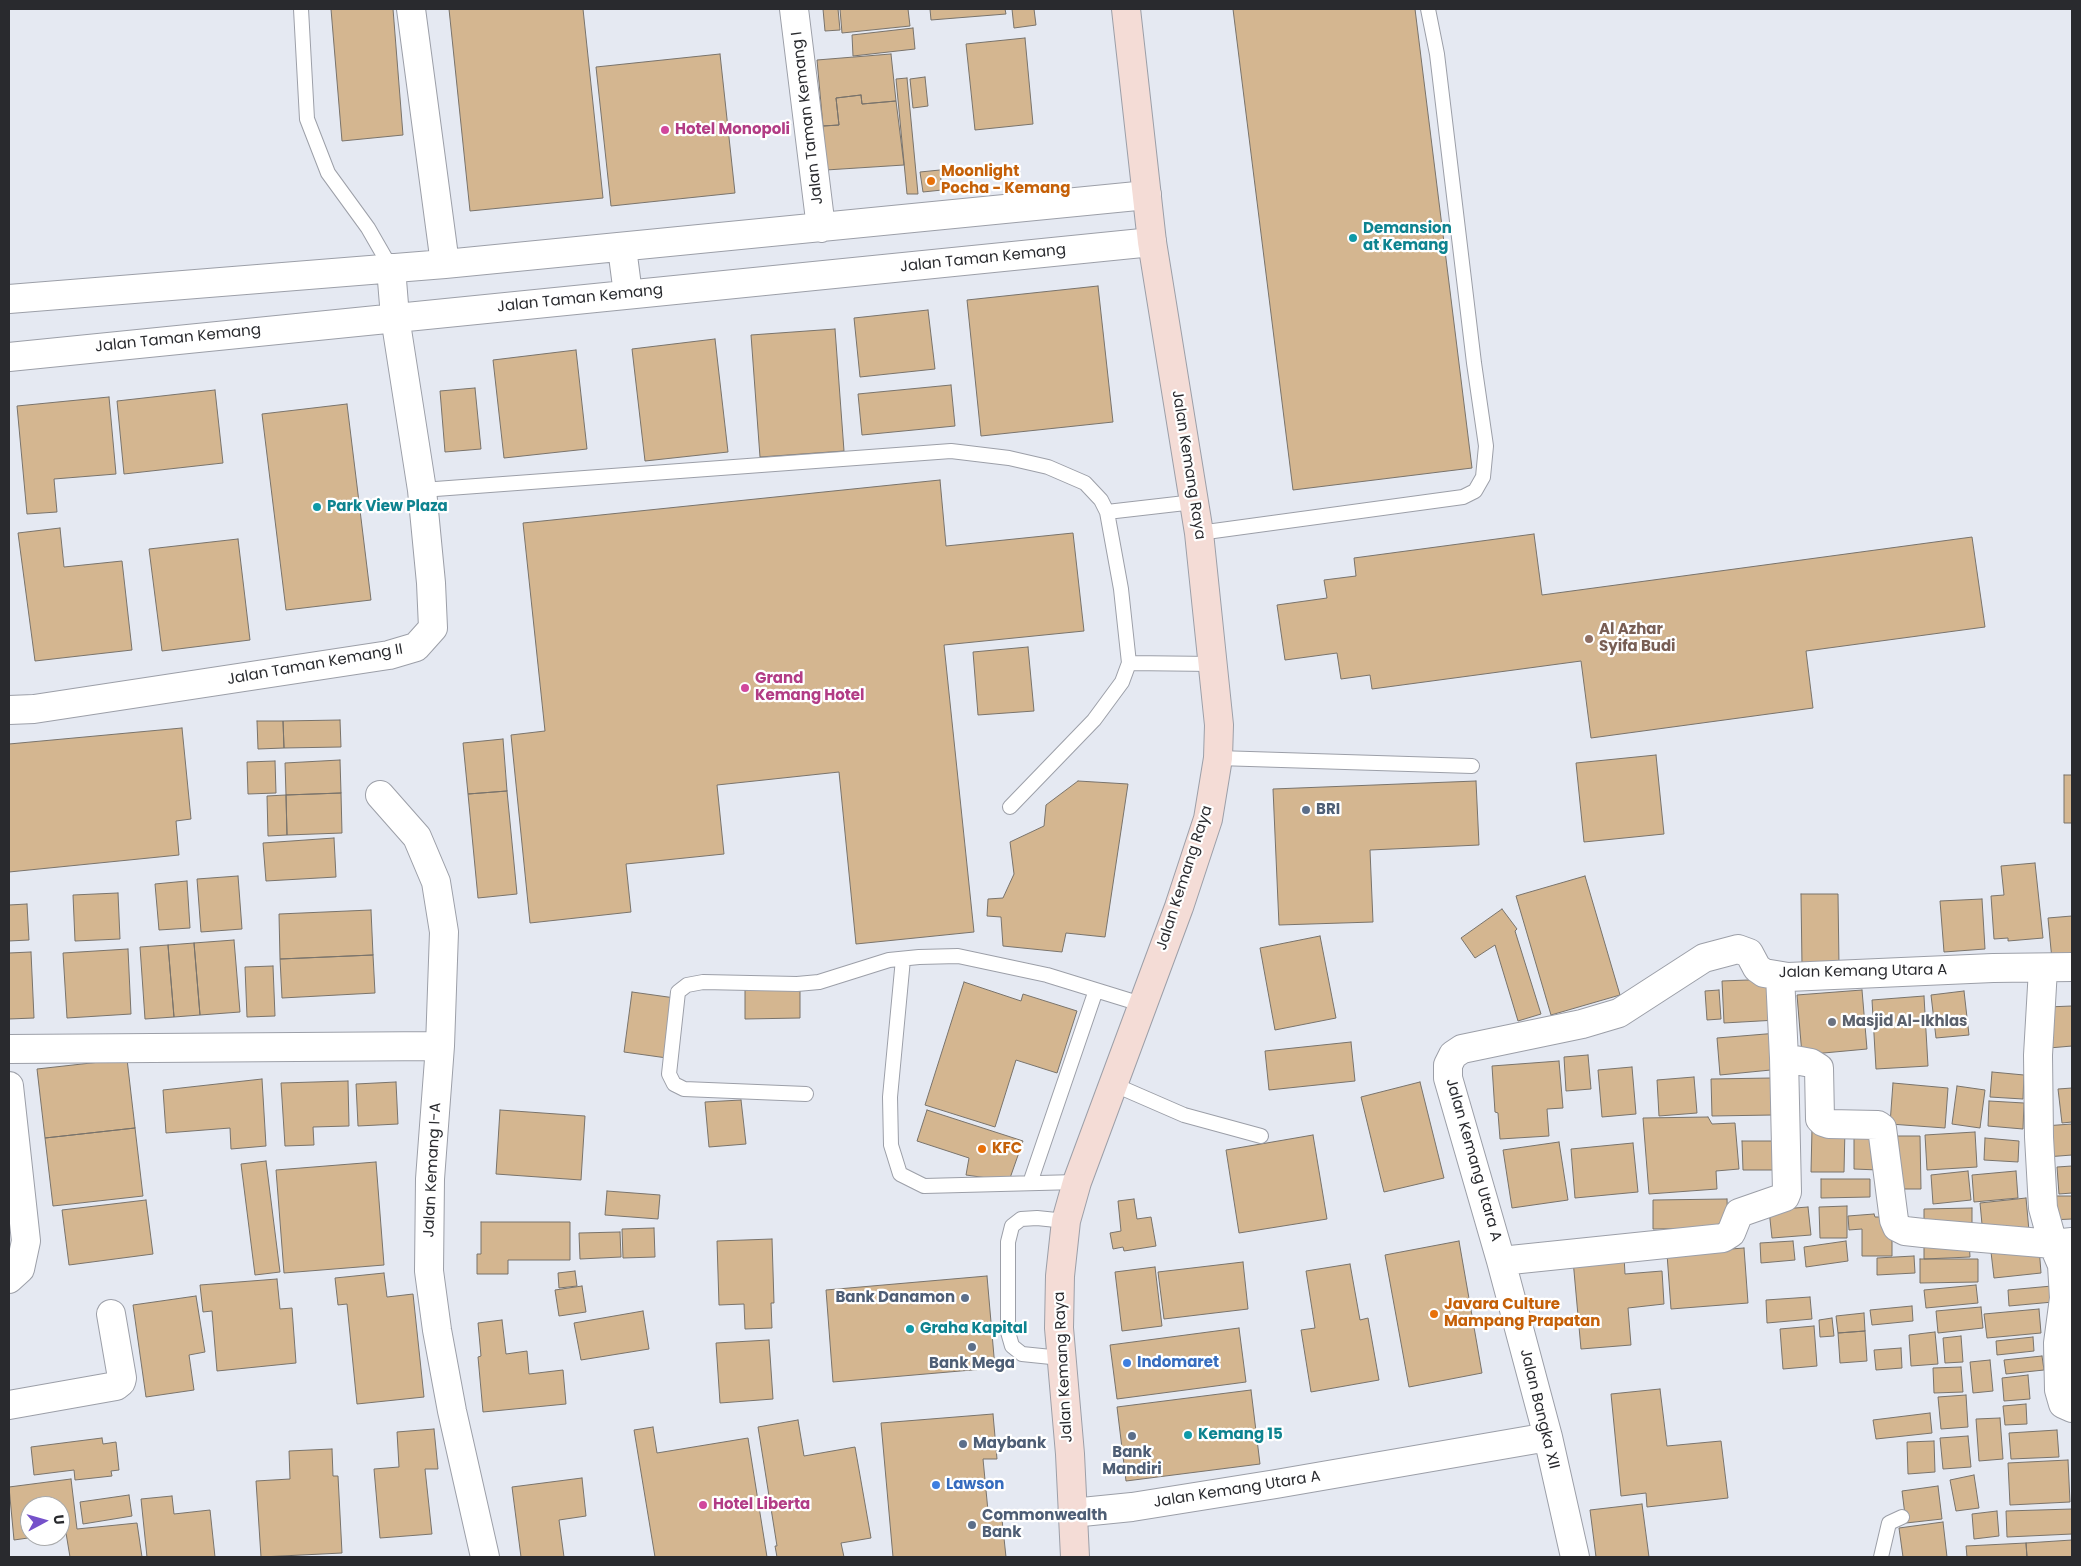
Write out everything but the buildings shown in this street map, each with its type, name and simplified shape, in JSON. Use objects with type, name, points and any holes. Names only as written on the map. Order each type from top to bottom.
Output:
[{"type":"street","points":[[411,9],[445,264]]},
{"type":"street","name":"Jalan Taman Kemang I","points":[[794,9],[821,228]]},
{"type":"street","name":"Jalan Kemang Raya","points":[[1075,1557],[1061,1358],[1060,1276],[1066,1221],[1077,1182],[1115,1085],[1141,1004],[1179,907],[1208,819],[1218,758],[1219,725],[1199,533],[1152,242],[1126,9]]},
{"type":"street","points":[[9,299],[622,248],[1147,195]]},
{"type":"street","name":"Jalan Taman Kemang","points":[[9,357],[1152,242]]},
{"type":"street","points":[[622,248],[628,294]]},
{"type":"street","name":"Jalan Taman Kemang II","points":[[9,710],[34,709],[389,655],[416,647],[432,628],[431,583],[422,490],[396,317],[391,268]]},
{"type":"street","name":"Jalan Kemang I-A","points":[[380,795],[417,837],[436,882],[444,932],[440,1046],[430,1179],[429,1272],[452,1411],[485,1557]]},
{"type":"street","name":"Jalan Kemang Utara A","points":[[1501,1261],[1448,1078],[1448,1065],[1453,1055],[1462,1050],[1582,1024],[1619,1013],[1697,962],[1738,949],[1749,953],[1757,968],[1764,973],[1780,976],[2072,967]]},
{"type":"street","points":[[2043,968],[2038,1055],[2039,1137],[2043,1208],[2062,1243],[2064,1298],[2058,1343],[2059,1390],[2063,1404],[2072,1408]]},
{"type":"street","points":[[1501,1261],[1723,1238],[1731,1233],[1739,1213],[1785,1197],[1787,1192],[1784,1058],[1780,976]]},
{"type":"street","points":[[9,1049],[440,1046]]},
{"type":"street","points":[[1784,1058],[1811,1063],[1819,1068],[1820,1119],[1823,1122],[1829,1124],[1878,1125],[1882,1128],[1894,1220],[1897,1227],[1905,1231],[1923,1234],[2062,1243]]},
{"type":"street","points":[[9,1086],[26,1241],[20,1269],[9,1279]]},
{"type":"street","name":"Jalan Bangka XII","points":[[1501,1261],[1548,1437],[1575,1557]]},
{"type":"street","points":[[9,1405],[116,1386],[121,1382],[122,1378],[111,1314]]},
{"type":"street","name":"Jalan Kemang Utara A","points":[[1072,1513],[1132,1507],[1267,1486],[1548,1437]]},
{"type":"lane","points":[[301,9],[307,119],[328,173],[368,228],[391,268]]},
{"type":"lane","points":[[1199,533],[1463,497],[1475,491],[1483,477],[1486,446],[1474,363],[1437,54],[1428,9]]},
{"type":"lane","points":[[422,490],[951,451],[1009,458],[1048,467],[1085,483],[1102,500],[1107,512],[1121,589],[1129,663],[1122,682],[1094,720],[1010,806]]},
{"type":"lane","points":[[1107,512],[1194,502]]},
{"type":"lane","points":[[1129,663],[1213,664]]},
{"type":"lane","points":[[1218,758],[1472,766]]},
{"type":"lane","points":[[806,1094],[684,1089],[674,1084],[669,1074],[678,992],[687,985],[703,982],[797,984],[819,982],[889,960],[958,956],[1047,975],[1141,1004]]},
{"type":"lane","points":[[903,959],[890,1097],[891,1145],[900,1174],[924,1186],[1077,1182]]},
{"type":"lane","points":[[1030,1183],[1096,990]]},
{"type":"lane","points":[[1115,1085],[1184,1115],[1261,1136]]},
{"type":"lane","points":[[1061,1358],[1022,1354],[1012,1346],[1008,1332],[1008,1242],[1012,1226],[1021,1219],[1037,1218],[1066,1221]]},
{"type":"lane","points":[[1881,1557],[1889,1523],[1902,1517]]},
{"type":"place","name":"Hotel Monopoli","points":[[665,130]]},
{"type":"place","name":"Moonlight Pocha - Kemang","points":[[931,181]]},
{"type":"place","name":"Demansion at Kemang","points":[[1353,238]]},
{"type":"place","name":"Park View Plaza","points":[[317,507]]},
{"type":"place","name":"Al Azhar Syifa Budi","points":[[1589,639]]},
{"type":"place","name":"Grand Kemang Hotel","points":[[745,688]]},
{"type":"place","name":"BRI","points":[[1306,810]]},
{"type":"place","name":"Masjid Al-Ikhlas","points":[[1832,1022]]},
{"type":"place","name":"KFC","points":[[982,1149]]},
{"type":"place","name":"Bank Danamon","points":[[965,1298]]},
{"type":"place","name":"Javara Culture Mampang Prapatan","points":[[1434,1314]]},
{"type":"place","name":"Graha Kapital","points":[[910,1329]]},
{"type":"place","name":"Bank Mega","points":[[972,1347]]},
{"type":"place","name":"Indomaret","points":[[1127,1363]]},
{"type":"place","name":"Kemang 15","points":[[1188,1435]]},
{"type":"place","name":"Bank Mandiri","points":[[1132,1436]]},
{"type":"place","name":"Maybank","points":[[963,1444]]},
{"type":"place","name":"Lawson","points":[[936,1485]]},
{"type":"place","name":"Hotel Liberta","points":[[703,1505]]},
{"type":"place","name":"Commonwealth Bank","points":[[972,1525]]}]
